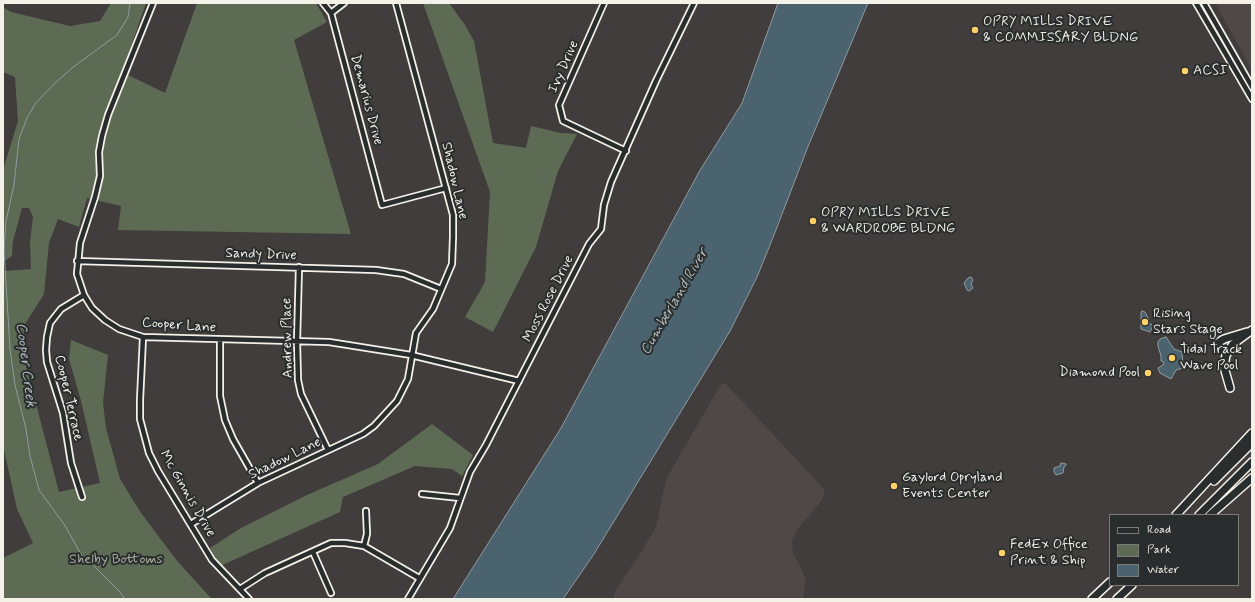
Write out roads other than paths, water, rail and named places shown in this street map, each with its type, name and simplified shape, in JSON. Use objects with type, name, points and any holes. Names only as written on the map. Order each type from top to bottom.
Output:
[{"type":"highway","points":[[1219,342],[1224,339],[1251,331]]},
{"type":"highway","points":[[1230,388],[1224,368],[1226,355],[1234,344],[1251,331]]},
{"type":"highway","points":[[1178,514],[1252,433]]},
{"type":"highway","points":[[1178,514],[1252,443]]},
{"type":"highway","points":[[1200,514],[1252,462]]},
{"type":"highway","points":[[1211,514],[1252,478]]},
{"type":"highway","points":[[1092,599],[1109,583]]},
{"type":"highway","points":[[1116,599],[1128,586]]},
{"type":"highway","points":[[1116,599],[1131,586]]},
{"type":"street","name":"Cooper Lane","points":[[153,3],[108,115],[99,152],[100,176],[95,197],[80,243],[77,261],[77,274],[84,295],[92,308],[118,329],[143,337],[329,342],[411,355],[519,381]]},
{"type":"street","name":"Demarius Drive","points":[[323,3],[331,12],[382,205],[446,188]]},
{"type":"street","points":[[331,12],[344,3]]},
{"type":"street","name":"Shadow Lane","points":[[191,524],[258,483],[363,434],[374,426],[397,401],[408,379],[416,333],[433,309],[452,264],[453,215],[396,3]]},
{"type":"street","name":"Ivy Drive","points":[[604,3],[559,105],[563,121],[626,151]]},
{"type":"street","name":"Moss Rose Drive","points":[[408,599],[419,578],[450,528],[470,472],[486,445],[589,244],[601,229],[604,205],[611,182],[656,81],[694,3]]},
{"type":"street","points":[[1196,3],[1252,100]]},
{"type":"street","points":[[1204,3],[1252,86]]},
{"type":"street","name":"Sandy Drive","points":[[77,261],[376,270],[404,274],[441,289]]},
{"type":"street","name":"Andrew Place","points":[[299,267],[297,342],[298,380],[302,394],[328,450]]},
{"type":"street","name":"Cooper Terrace","points":[[82,497],[71,463],[63,413],[47,362],[46,350],[50,323],[61,309],[84,295]]},
{"type":"street","name":"Mc Ginnis Drive","points":[[143,337],[140,419],[149,453],[158,471],[212,560],[249,599]]},
{"type":"street","points":[[220,340],[220,396],[225,420],[233,439],[258,483]]},
{"type":"street","points":[[422,494],[460,498]]},
{"type":"street","points":[[364,546],[368,534],[366,511]]},
{"type":"street","points":[[240,589],[265,573],[331,543],[345,542],[364,546],[419,578]]},
{"type":"street","points":[[313,552],[331,593]]},
{"type":"water","name":"Cumberland River","points":[[778,3],[868,3],[807,149],[757,277],[730,331],[594,554],[563,599],[453,599],[561,428],[699,172],[742,103]]},
{"type":"water","points":[[971,277],[973,280],[971,284],[973,288],[969,291],[964,283]]},
{"type":"water","name":"Rising Stars Stage","points":[[1142,311],[1145,312],[1149,320],[1148,321],[1153,326],[1150,332],[1141,329]]},
{"type":"water","name":"Tidal Track Wave Pool","points":[[1166,337],[1174,349],[1182,352],[1183,368],[1176,370],[1171,379],[1160,373],[1158,368],[1163,365],[1164,362],[1161,361],[1158,342],[1160,339]]},
{"type":"water","points":[[1061,463],[1066,464],[1063,473],[1056,475],[1054,468],[1060,466]]},
{"type":"waterway","name":"Cooper Creek","points":[[125,599],[119,591],[82,556],[64,524],[39,490],[15,385],[10,349],[4,250],[6,221],[14,185],[19,139],[27,118],[35,104],[55,83],[72,68],[117,35],[128,17],[130,3]]},
{"type":"place","name":"OPRY MILLS DRIVE & COMMISSARY BLDNG","points":[[975,30]]},
{"type":"place","name":"ACSI","points":[[1185,71]]},
{"type":"place","name":"OPRY MILLS DRIVE & WARDROBE BLDNG","points":[[813,221]]},
{"type":"place","name":"Rising Stars Stage","points":[[1145,322]]},
{"type":"place","name":"Tidal Track Wave Pool","points":[[1172,358]]},
{"type":"place","name":"Diamond Pool","points":[[1148,373]]},
{"type":"place","name":"Gaylord Opryland Events Center","points":[[894,486]]},
{"type":"place","name":"FedEx Office Print & Ship","points":[[1002,553]]},
{"type":"park label","name":"Shelby Bottoms","points":[[116,560]]}]
